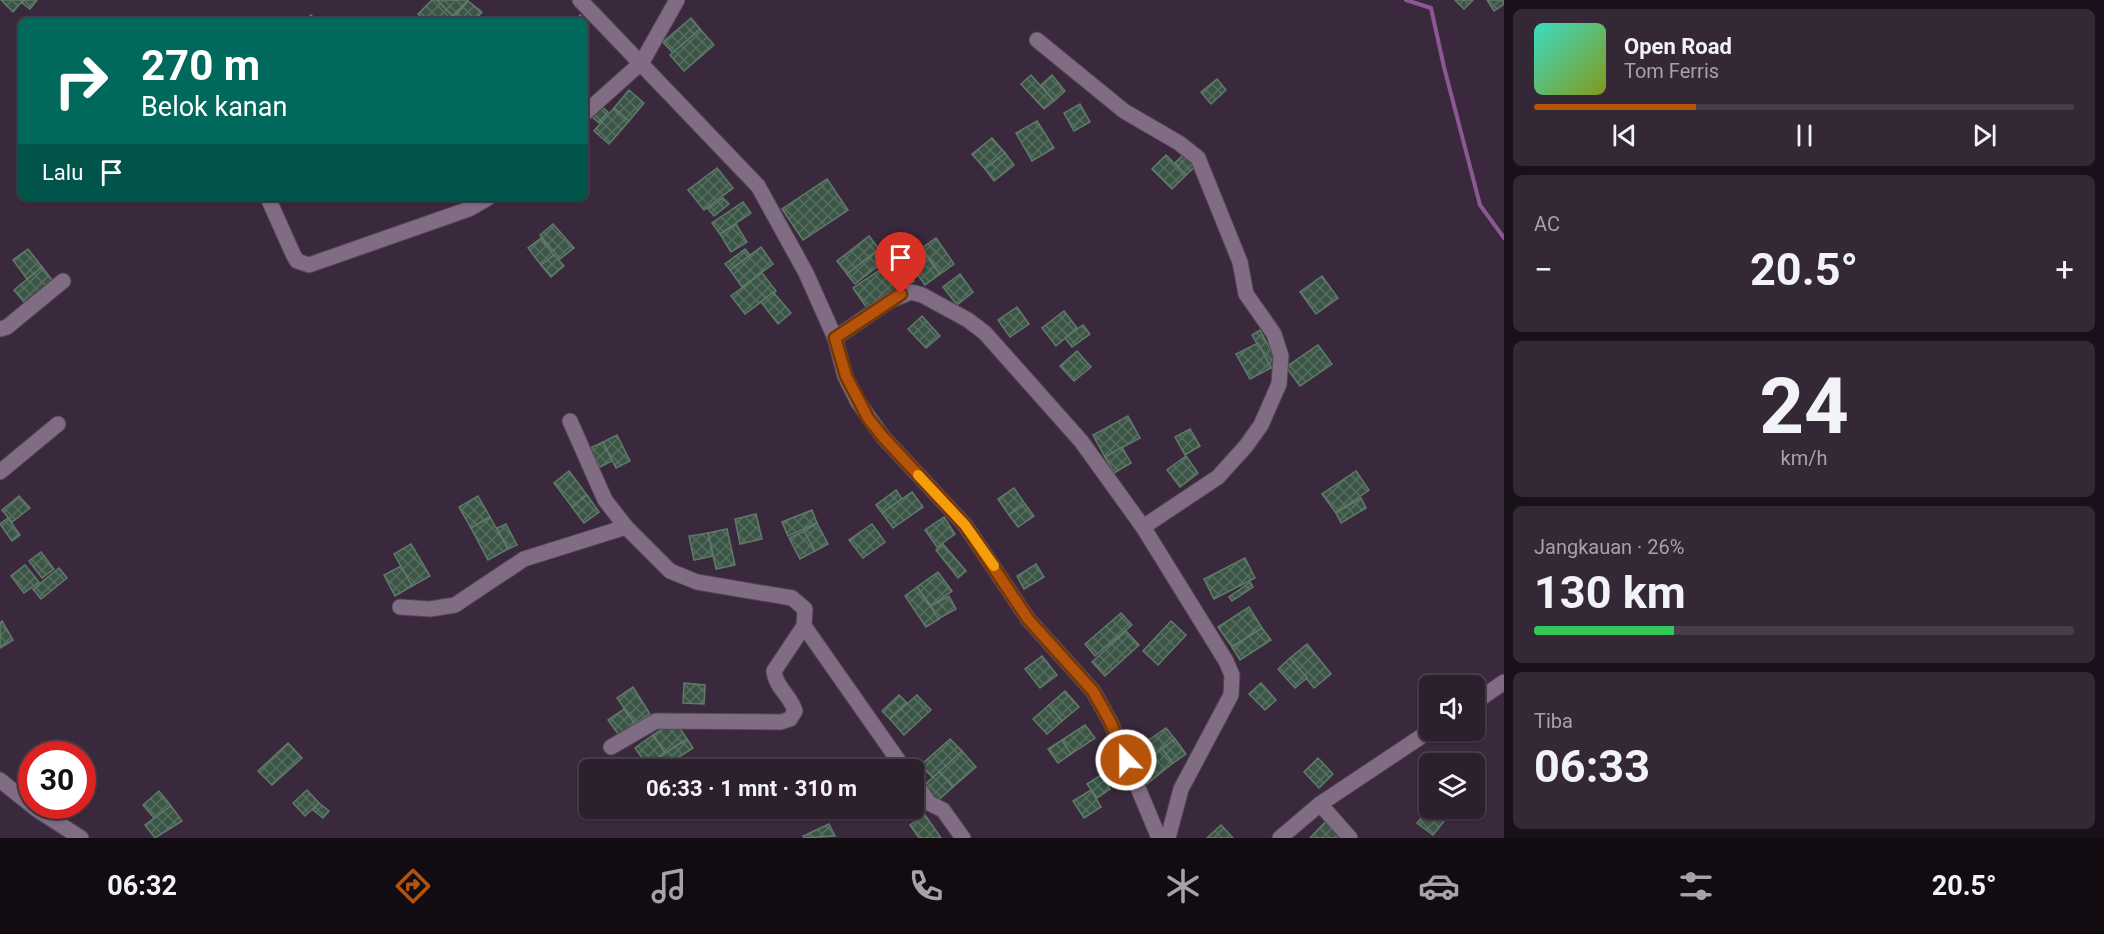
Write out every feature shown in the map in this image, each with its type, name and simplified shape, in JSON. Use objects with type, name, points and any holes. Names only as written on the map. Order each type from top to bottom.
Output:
[{"type":"street","points":[[580,0],[642,62],[758,186],[806,273],[835,338],[846,376],[868,418],[965,525],[1028,619],[1093,691],[1110,721],[1159,838]]},
{"type":"street","points":[[588,110],[642,62],[677,0]]},
{"type":"street","points":[[1037,40],[1124,111],[1198,158],[1240,262],[1246,294],[1274,334],[1281,356],[1279,384],[1261,425],[1246,446],[1218,477],[1143,528]]},
{"type":"street","points":[[269,201],[293,254],[303,264],[309,265],[469,209],[483,201]]},
{"type":"street","points":[[0,328],[7,327],[63,281]]},
{"type":"street","points":[[835,338],[891,300],[911,292],[922,295],[968,320],[985,333],[1081,441],[1143,528],[1226,661],[1233,685],[1226,705],[1180,789],[1168,838]]},
{"type":"street","points":[[570,421],[595,482],[612,512],[670,571],[682,578],[792,598],[805,609],[804,626],[774,671],[777,682],[794,706],[795,711],[790,719],[781,722],[656,721],[611,747]]},
{"type":"street","points":[[0,472],[58,424]]},
{"type":"street","points":[[400,607],[441,609],[455,605],[524,559],[626,527]]},
{"type":"street","points":[[804,626],[898,759]]},
{"type":"street","points":[[1485,695],[1504,682]]},
{"type":"street","points":[[1280,838],[1320,804],[1419,738]]},
{"type":"street","points":[[0,780],[36,809],[81,838]]},
{"type":"street","points":[[924,797],[928,803],[943,810],[963,838]]},
{"type":"street","points":[[1320,804],[1350,838]]},
{"type":"building","points":[[1,0],[23,0],[13,12]]},
{"type":"building","points":[[24,0],[37,0],[30,9],[22,3]]},
{"type":"building","points":[[432,0],[437,0],[453,16],[451,18],[422,18],[418,14]]},
{"type":"building","points":[[437,0],[467,0],[468,1],[453,16]]},
{"type":"building","points":[[1455,0],[1473,0],[1464,9]]},
{"type":"building","points":[[1487,0],[1504,0],[1504,4],[1494,11]]},
{"type":"building","points":[[468,1],[482,12],[477,18],[454,18]]},
{"type":"building","points":[[691,18],[700,29],[673,53],[663,42]]},
{"type":"building","points":[[700,29],[714,45],[684,71],[670,55]]},
{"type":"building","points":[[1031,75],[1054,101],[1044,109],[1021,84]]},
{"type":"building","points":[[1052,75],[1065,91],[1054,101],[1041,85]]},
{"type":"building","points":[[1217,79],[1226,90],[1211,104],[1201,92]]},
{"type":"building","points":[[629,90],[644,103],[629,121],[614,108]]},
{"type":"building","points":[[1080,104],[1090,122],[1074,131],[1064,113]]},
{"type":"building","points":[[600,105],[608,112],[599,123],[591,116]]},
{"type":"building","points":[[614,108],[629,121],[609,144],[594,131]]},
{"type":"building","points":[[1037,121],[1054,148],[1032,161],[1016,133]]},
{"type":"building","points":[[992,138],[1005,153],[985,169],[972,154]]},
{"type":"building","points":[[1186,152],[1198,164],[1186,175],[1175,163]]},
{"type":"building","points":[[1005,153],[1014,165],[994,181],[985,169]]},
{"type":"building","points":[[1166,155],[1186,175],[1172,189],[1152,169]]},
{"type":"building","points":[[717,168],[733,188],[704,210],[688,190]]},
{"type":"building","points":[[827,179],[848,210],[803,240],[782,209]]},
{"type":"building","points":[[723,198],[729,204],[714,216],[708,209]]},
{"type":"building","points":[[743,202],[751,213],[720,234],[712,223]]},
{"type":"building","points":[[553,224],[574,248],[560,259],[540,235]]},
{"type":"building","points":[[736,224],[747,242],[731,252],[720,234]]},
{"type":"building","points":[[869,236],[879,249],[847,274],[837,261]]},
{"type":"building","points":[[905,237],[911,250],[903,254],[896,242]]},
{"type":"building","points":[[541,238],[554,255],[541,265],[528,248]]},
{"type":"building","points":[[936,238],[954,264],[940,274],[922,248]]},
{"type":"building","points":[[761,247],[773,264],[742,287],[730,270]]},
{"type":"building","points":[[28,249],[42,267],[27,279],[13,260]]},
{"type":"building","points":[[745,249],[750,255],[730,270],[725,264]]},
{"type":"building","points":[[879,249],[887,259],[855,284],[847,274]]},
{"type":"building","points":[[554,255],[564,266],[551,277],[541,265]]},
{"type":"building","points":[[927,257],[940,274],[925,285],[912,267]]},
{"type":"building","points":[[898,258],[914,281],[903,288],[887,265]]},
{"type":"building","points":[[887,265],[903,288],[869,311],[853,288]]},
{"type":"building","points":[[42,267],[53,281],[25,303],[14,290]]},
{"type":"building","points":[[762,273],[776,291],[745,314],[731,296]]},
{"type":"building","points":[[960,274],[973,292],[957,305],[943,287]]},
{"type":"building","points":[[1322,276],[1338,298],[1316,314],[1300,292]]},
{"type":"building","points":[[773,292],[791,313],[778,324],[761,302]]},
{"type":"building","points":[[1017,307],[1029,324],[1010,337],[998,320]]},
{"type":"building","points":[[1064,311],[1077,328],[1056,346],[1042,328]]},
{"type":"building","points":[[922,316],[940,336],[926,348],[908,329]]},
{"type":"building","points":[[1083,325],[1090,334],[1072,347],[1065,338]]},
{"type":"building","points":[[1260,330],[1278,364],[1271,368],[1252,335]]},
{"type":"building","points":[[1258,343],[1271,368],[1250,379],[1236,354]]},
{"type":"building","points":[[1318,345],[1332,364],[1300,386],[1286,367]]},
{"type":"building","points":[[1077,351],[1091,367],[1074,381],[1060,366]]},
{"type":"building","points":[[1128,416],[1140,438],[1105,457],[1093,435]]},
{"type":"building","points":[[1190,429],[1200,446],[1185,455],[1175,437]]},
{"type":"building","points":[[617,435],[630,461],[616,468],[603,442]]},
{"type":"building","points":[[603,442],[612,461],[600,467],[590,448]]},
{"type":"building","points":[[1122,447],[1131,463],[1114,473],[1105,457]]},
{"type":"building","points":[[1186,456],[1198,473],[1180,487],[1167,470]]},
{"type":"building","points":[[569,471],[587,495],[572,507],[554,483]]},
{"type":"building","points":[[1356,471],[1369,490],[1336,513],[1322,494]]},
{"type":"building","points":[[1014,488],[1025,504],[1009,515],[998,499]]},
{"type":"building","points":[[896,490],[902,499],[882,513],[876,505]]},
{"type":"building","points":[[912,492],[923,507],[893,528],[882,513]]},
{"type":"building","points":[[587,495],[599,512],[584,523],[572,507]]},
{"type":"building","points":[[19,496],[30,508],[12,522],[2,510]]},
{"type":"building","points":[[478,496],[490,517],[471,528],[459,507]]},
{"type":"building","points":[[1361,498],[1366,508],[1341,523],[1336,513]]},
{"type":"building","points":[[1025,504],[1034,516],[1018,527],[1009,515]]},
{"type":"building","points":[[812,510],[817,523],[788,536],[782,522]]},
{"type":"building","points":[[756,514],[762,539],[740,544],[735,519]]},
{"type":"building","points":[[490,517],[508,549],[488,560],[471,528]]},
{"type":"building","points":[[944,517],[955,534],[937,547],[925,530]]},
{"type":"building","points":[[8,518],[20,535],[12,541],[0,524]]},
{"type":"building","points":[[817,523],[828,544],[815,551],[804,531]]},
{"type":"building","points":[[506,524],[517,545],[508,549],[497,528]]},
{"type":"building","points":[[872,524],[885,542],[863,558],[849,540]]},
{"type":"building","points":[[727,529],[735,565],[716,569],[708,533]]},
{"type":"building","points":[[804,531],[815,551],[800,559],[789,538]]},
{"type":"building","points":[[708,533],[713,556],[694,560],[689,536]]},
{"type":"building","points":[[411,544],[430,576],[412,586],[394,554]]},
{"type":"building","points":[[943,544],[966,571],[958,578],[936,550]]},
{"type":"building","points":[[41,552],[54,569],[42,578],[29,561]]},
{"type":"building","points":[[1245,558],[1255,578],[1214,599],[1204,579]]},
{"type":"building","points":[[1036,564],[1044,577],[1024,589],[1017,576]]},
{"type":"building","points":[[25,565],[39,582],[24,593],[11,576]]},
{"type":"building","points":[[401,566],[412,586],[395,596],[384,575]]},
{"type":"building","points":[[59,568],[67,578],[41,599],[33,589]]},
{"type":"building","points":[[938,572],[952,591],[931,606],[917,587]]},
{"type":"building","points":[[1250,582],[1253,587],[1232,601],[1229,597]]},
{"type":"building","points":[[917,587],[939,619],[926,627],[905,596]]},
{"type":"building","points":[[949,596],[956,609],[938,619],[931,606]]},
{"type":"building","points":[[1249,607],[1262,628],[1232,647],[1218,627]]},
{"type":"building","points":[[1121,613],[1132,625],[1095,656],[1085,644]]},
{"type":"building","points":[[2,621],[13,640],[0,648],[0,623]]},
{"type":"building","points":[[1171,621],[1186,635],[1158,665],[1143,651]]},
{"type":"building","points":[[1262,628],[1271,640],[1240,660],[1232,647]]},
{"type":"building","points":[[1126,631],[1139,645],[1105,676],[1092,662]]},
{"type":"building","points":[[1307,644],[1331,674],[1314,688],[1290,658]]},
{"type":"building","points":[[1042,656],[1057,675],[1040,688],[1025,669]]},
{"type":"building","points":[[1290,658],[1307,678],[1295,688],[1278,669]]},
{"type":"building","points":[[684,683],[705,685],[704,704],[683,703]]},
{"type":"building","points":[[1261,683],[1276,700],[1265,710],[1249,694]]},
{"type":"building","points":[[633,687],[650,714],[635,724],[617,698]]},
{"type":"building","points":[[1065,691],[1079,707],[1062,721],[1049,705]]},
{"type":"building","points":[[899,695],[907,703],[890,719],[882,711]]},
{"type":"building","points":[[917,695],[931,710],[904,735],[890,719]]},
{"type":"building","points":[[1049,705],[1062,721],[1047,734],[1033,719]]},
{"type":"building","points":[[624,709],[635,724],[619,735],[608,720]]},
{"type":"building","points":[[675,721],[687,739],[665,753],[653,735]]},
{"type":"building","points":[[1085,725],[1095,738],[1071,754],[1062,740]]},
{"type":"building","points":[[1166,728],[1175,739],[1150,757],[1142,745]]},
{"type":"building","points":[[653,735],[665,753],[656,759],[643,759],[635,748]]},
{"type":"building","points":[[687,739],[693,748],[676,759],[656,759]]},
{"type":"building","points":[[950,739],[962,751],[933,778],[924,768],[924,762]]},
{"type":"building","points":[[1175,739],[1186,754],[1173,763],[1162,749]]},
{"type":"building","points":[[1062,740],[1071,754],[1058,763],[1048,749]]},
{"type":"building","points":[[288,743],[302,758],[272,785],[258,771]]},
{"type":"building","points":[[1162,749],[1173,763],[1147,784],[1135,769]]},
{"type":"building","points":[[962,751],[976,767],[953,787],[939,772]]},
{"type":"building","points":[[1318,758],[1333,774],[1319,788],[1304,772]]},
{"type":"building","points":[[939,772],[953,787],[935,803],[924,791],[924,785]]},
{"type":"building","points":[[1101,775],[1110,789],[1097,798],[1087,784]]},
{"type":"building","points":[[307,790],[319,803],[305,816],[293,803]]},
{"type":"building","points":[[1091,790],[1101,807],[1084,818],[1073,801]]},
{"type":"building","points":[[159,791],[171,806],[155,819],[143,805]]},
{"type":"building","points":[[319,803],[329,811],[323,818],[313,810]]},
{"type":"building","points":[[171,806],[182,821],[155,838],[145,825]]},
{"type":"building","points":[[924,816],[941,838],[919,838],[910,825],[919,819],[924,819]]},
{"type":"building","points":[[1420,819],[1446,819],[1433,835],[1417,823]]},
{"type":"building","points":[[1327,820],[1345,838],[1310,838]]},
{"type":"building","points":[[829,824],[835,836],[804,838],[803,836]]},
{"type":"building","points":[[1221,825],[1233,838],[1207,838]]},
{"type":"waterway","points":[[1406,0],[1431,8],[1480,205],[1504,238]]},
{"type":"slow traffic","points":[[918,475],[965,525],[994,566]]},
{"type":"route","points":[[901,294],[835,338],[846,376],[858,402],[883,437],[965,525],[1028,619],[1093,691],[1110,721],[1126,760]]}]
